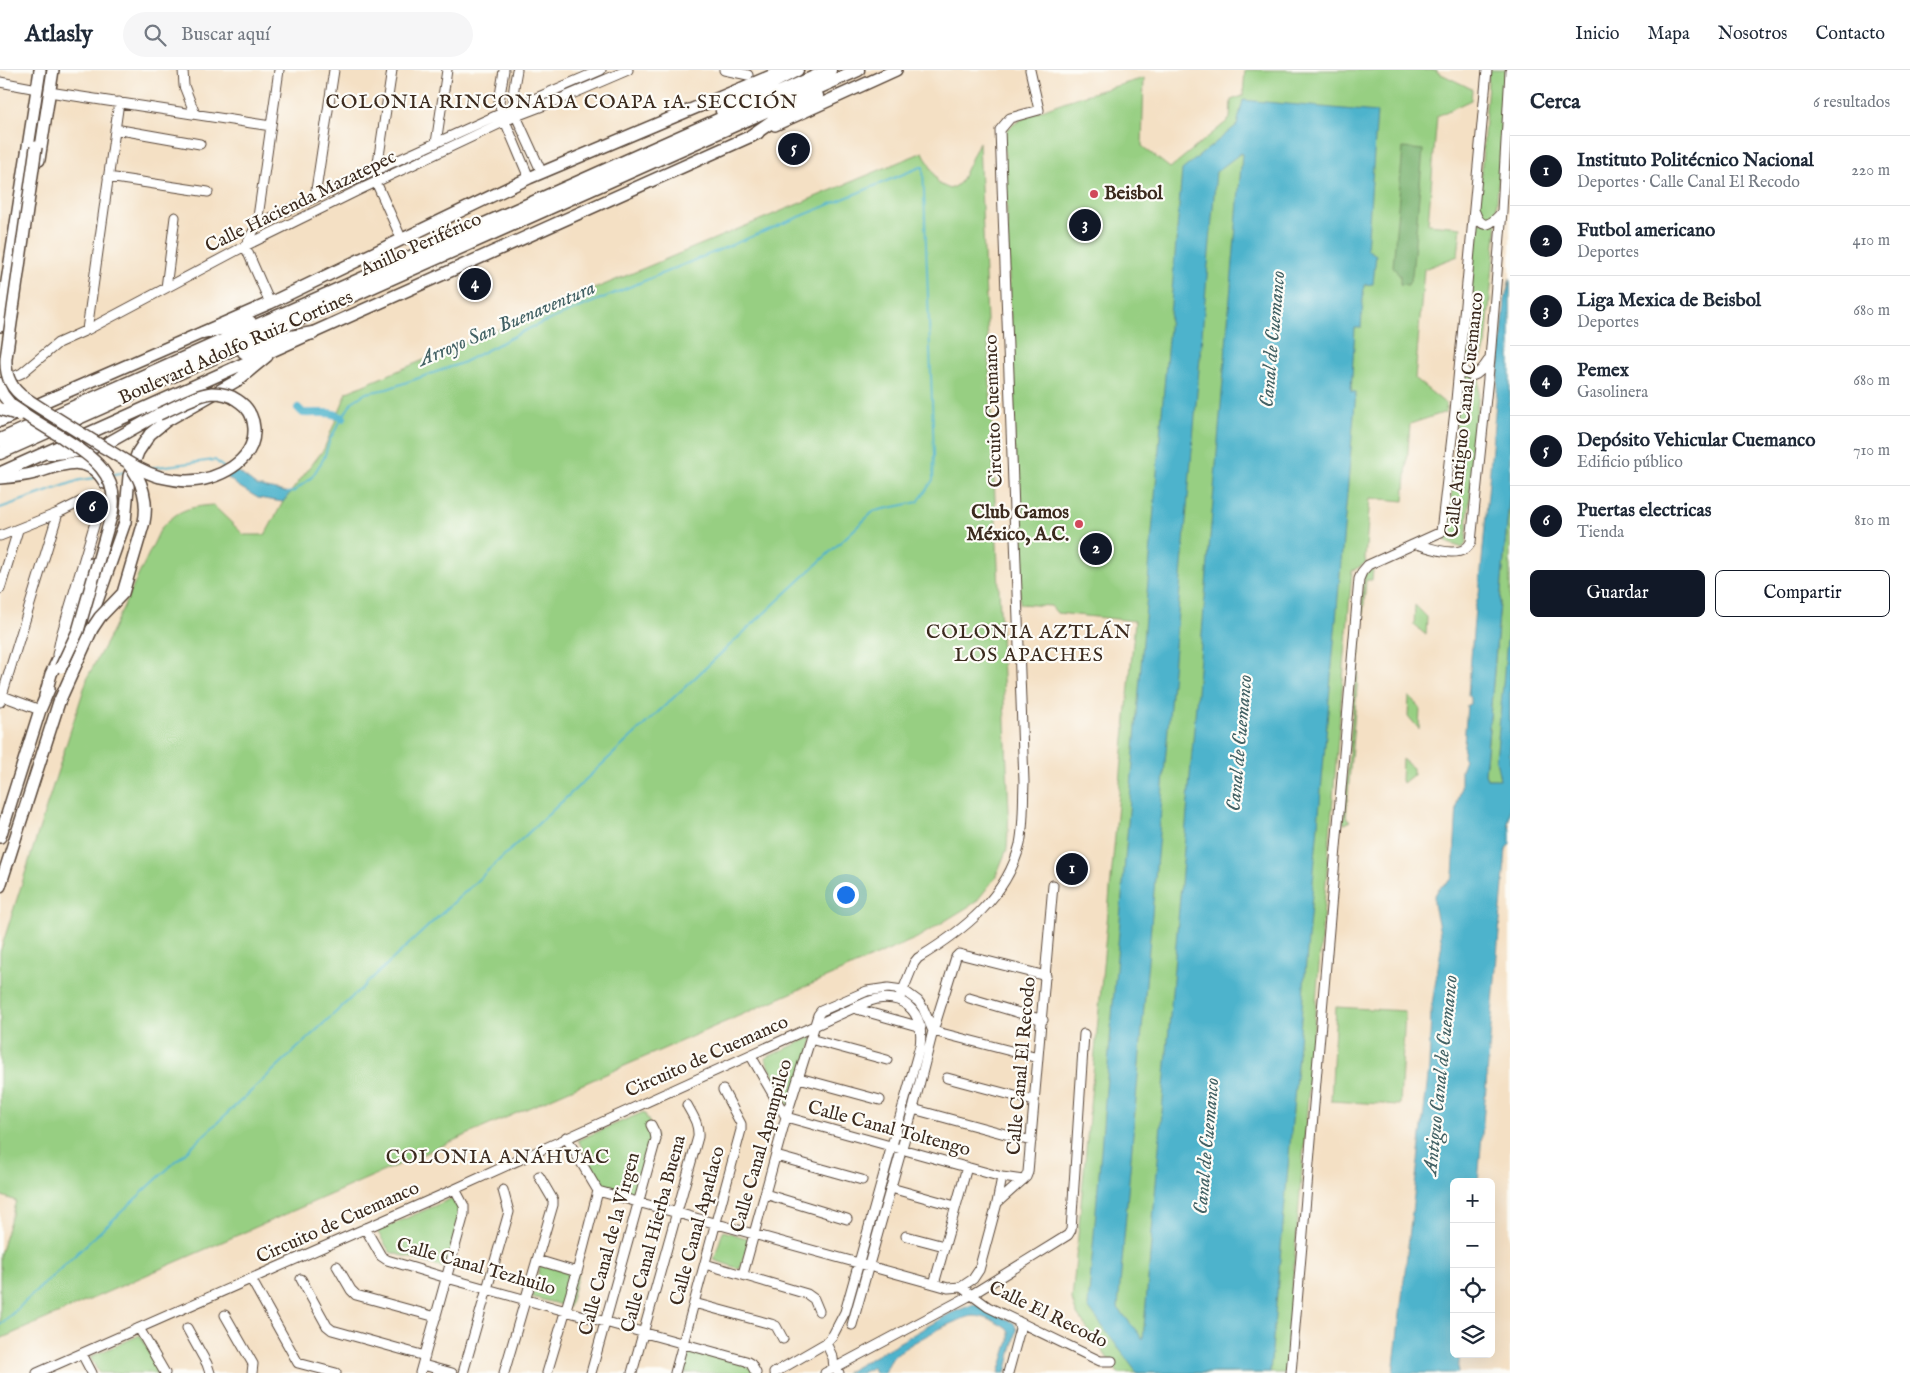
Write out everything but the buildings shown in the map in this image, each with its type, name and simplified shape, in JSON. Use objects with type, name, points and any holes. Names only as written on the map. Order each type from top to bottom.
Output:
[{"type":"highway","points":[[686,134],[745,97],[797,70]]},
{"type":"highway","name":"Anillo Periférico","points":[[0,440],[686,134],[830,76],[858,70]]},
{"type":"highway","points":[[751,136],[774,120],[820,95],[830,76]]},
{"type":"highway","name":"Anillo Periférico","points":[[0,453],[203,363],[830,76]]},
{"type":"highway","points":[[203,333],[282,314]]},
{"type":"highway","points":[[203,363],[240,354],[285,338],[313,332]]},
{"type":"main road","points":[[0,301],[35,70]]},
{"type":"main road","points":[[0,326],[40,70]]},
{"type":"main road","points":[[41,455],[80,451],[101,446],[159,414],[208,394],[218,393],[229,396],[243,404],[251,415],[254,430],[253,441],[246,455],[220,474],[196,480],[178,480],[153,475],[136,468],[123,459],[25,398],[9,381],[5,364],[36,148],[50,92],[53,70]]},
{"type":"main road","name":"Boulevard Adolfo Ruiz Cortines","points":[[0,421],[270,304],[530,178],[750,77],[785,70]]},
{"type":"main road","name":"Boulevard Adolfo Ruiz Cortines","points":[[0,473],[896,70]]},
{"type":"main road","points":[[47,105],[6,347],[3,380],[21,393],[50,400]]},
{"type":"main road","points":[[92,629],[95,607],[125,522],[128,482],[132,464],[138,452],[150,434],[173,416],[238,380],[272,351]]},
{"type":"main road","points":[[0,389],[10,405],[96,461],[108,478],[113,495],[112,513],[80,623],[45,696],[0,837]]},
{"type":"main road","points":[[0,394],[9,393],[25,398]]},
{"type":"main road","points":[[0,409],[37,422]]},
{"type":"main road","points":[[0,886],[59,702],[92,629],[100,617],[115,603],[123,592],[145,516],[142,486],[133,469],[123,459]]},
{"type":"main road","points":[[0,478],[29,474],[60,464],[78,464],[97,472],[107,487],[109,502],[107,516],[58,666]]},
{"type":"street","points":[[183,70],[184,86],[195,114]]},
{"type":"street","points":[[270,304],[246,246],[257,224],[279,70]]},
{"type":"street","points":[[316,197],[334,70]]},
{"type":"street","points":[[378,170],[392,70]]},
{"type":"street","points":[[436,143],[448,70]]},
{"type":"street","points":[[504,70],[499,102],[503,118],[530,178]]},
{"type":"street","points":[[517,70],[512,100],[515,112],[542,173]]},
{"type":"street","name":"Calle Hacienda Mazatepec","points":[[556,96],[601,70]]},
{"type":"street","name":"Calle Hacienda Mazatepec","points":[[3,380],[22,373],[58,343],[87,330],[246,246],[376,182],[469,133],[515,112],[628,70]]},
{"type":"street","points":[[724,70],[750,77]]},
{"type":"street","name":"Circuito Cuemanco","points":[[899,1000],[911,968],[918,958],[967,925],[977,916],[998,890],[1015,858],[1022,825],[1024,782],[1000,130],[1010,118],[1039,110],[1030,70]]},
{"type":"street","name":"Calle Antiguo Canal Cuemanco","points":[[1416,544],[1441,532],[1456,412],[1487,70]]},
{"type":"street","name":"Calle Antiguo Canal Cuemanco","points":[[1416,544],[1453,552],[1468,548],[1471,542],[1490,359],[1502,211],[1510,71]]},
{"type":"street","points":[[0,82],[32,88]]},
{"type":"street","points":[[502,85],[514,87]]},
{"type":"street","points":[[50,92],[271,126]]},
{"type":"street","points":[[87,330],[119,102]]},
{"type":"street","points":[[115,129],[200,144]]},
{"type":"street","name":"Calle Hacienda Mazatepec","points":[[257,224],[436,143],[469,133]]},
{"type":"street","points":[[108,177],[208,192]]},
{"type":"street","points":[[354,180],[359,190]]},
{"type":"street","points":[[376,182],[402,240]]},
{"type":"street","points":[[1474,210],[1478,221],[1483,224],[1494,221],[1502,211]]},
{"type":"street","points":[[166,288],[175,218]]},
{"type":"street","points":[[1459,363],[1463,372],[1474,375],[1480,372],[1490,359]]},
{"type":"street","points":[[0,536],[58,513],[92,496],[100,502],[100,509],[61,636],[58,666]]},
{"type":"street","points":[[40,710],[1,698],[58,513]]},
{"type":"street","points":[[0,589],[18,530]]},
{"type":"street","points":[[1291,1373],[1359,580],[1362,572],[1368,565],[1416,544]]},
{"type":"street","name":"Calle Canal El Recodo","points":[[997,1203],[1023,1180],[1028,1172],[1043,1020],[1053,885]]},
{"type":"street","points":[[852,1325],[933,1031],[956,957],[959,954],[1046,976]]},
{"type":"street","name":"Circuito de Cuemanco","points":[[814,1026],[821,1012],[867,991],[888,988],[903,990]]},
{"type":"street","points":[[903,990],[918,1001],[933,1031]]},
{"type":"street","name":"Circuito de Cuemanco","points":[[37,1373],[455,1189],[566,1137],[751,1056],[852,1008],[880,998],[899,1000]]},
{"type":"street","points":[[969,998],[1043,1020]]},
{"type":"street","points":[[774,1373],[826,1343],[833,1335],[845,1312],[920,1046],[921,1027],[916,1015],[899,1000]]},
{"type":"street","points":[[852,1008],[921,1027]]},
{"type":"street","name":"Calle Canal Apampilco","points":[[743,1274],[786,1118],[814,1026]]},
{"type":"street","points":[[933,1031],[1038,1058]]},
{"type":"street","points":[[826,1373],[837,1371],[971,1295],[1063,1239],[1071,1230],[1084,1034]]},
{"type":"street","points":[[810,1039],[887,1060]]},
{"type":"street","name":"Calle Canal Toltengo","points":[[751,1056],[786,1118],[1002,1177],[1023,1180]]},
{"type":"street","points":[[799,1078],[880,1100]]},
{"type":"street","points":[[947,1078],[1034,1101]]},
{"type":"street","name":"Calle Canal Apatlaco","points":[[675,1373],[741,1130],[741,1124],[723,1090]]},
{"type":"street","name":"Calle Canal Hierba Buena","points":[[632,1373],[699,1129],[687,1105]]},
{"type":"street","points":[[913,1109],[1030,1142]]},
{"type":"street","name":"Calle Canal de la Virgen","points":[[591,1373],[656,1139],[656,1134],[651,1125]]},
{"type":"street","points":[[547,1373],[598,1192],[566,1137]]},
{"type":"street","points":[[776,1156],[862,1180]]},
{"type":"street","points":[[934,1284],[967,1167]]},
{"type":"street","points":[[504,1373],[553,1205],[539,1176]]},
{"type":"street","points":[[598,1192],[948,1288],[961,1287],[973,1279],[979,1270],[1002,1177]]},
{"type":"street","points":[[891,1188],[955,1206]]},
{"type":"street","points":[[423,1364],[464,1214],[464,1206],[455,1189]]},
{"type":"street","points":[[464,1373],[510,1212],[503,1190]]},
{"type":"street","points":[[765,1194],[847,1218]]},
{"type":"street","name":"Calle Canal Tezhuilo","points":[[364,1228],[381,1256],[387,1260],[746,1361],[751,1364],[756,1373]]},
{"type":"street","points":[[906,1236],[944,1246]]},
{"type":"street","points":[[537,1260],[577,1272]]},
{"type":"street","points":[[705,1264],[807,1294],[814,1299],[819,1311]]},
{"type":"street","points":[[337,1266],[356,1295],[436,1317]]},
{"type":"street","points":[[251,1279],[296,1367],[336,1373]]},
{"type":"street","points":[[301,1279],[327,1326],[332,1330],[452,1373]]},
{"type":"street","points":[[961,1287],[971,1295]]},
{"type":"street","name":"Calle El Recodo","points":[[971,1295],[1019,1328],[1100,1361],[1112,1360]]},
{"type":"street","points":[[694,1304],[771,1324],[776,1326],[782,1339]]},
{"type":"street","points":[[225,1315],[252,1364],[252,1373]]},
{"type":"street","points":[[139,1328],[165,1373]]},
{"type":"street","points":[[187,1328],[210,1373]]},
{"type":"street","points":[[1008,1373],[1019,1328]]},
{"type":"street","points":[[826,1343],[837,1371]]},
{"type":"street","points":[[82,1354],[92,1373]]},
{"type":"green space","points":[[1245,70],[1437,70],[1437,72],[1472,89],[1471,100],[1437,116],[1428,224],[1461,227],[1458,256],[1424,269],[1415,379],[1446,404],[1446,412],[1410,424],[1404,501],[1370,498],[1366,563],[1352,571],[1285,1373],[1118,1373],[1076,1313],[1072,1300],[1135,621],[1057,613],[1051,606],[1020,604],[1004,133],[1014,124],[1048,108],[1090,93],[1144,78],[1142,146],[1170,168],[1230,119],[1231,100],[1243,96]]},
{"type":"green space","points":[[1489,70],[1506,70],[1496,215],[1485,222],[1478,213]]},
{"type":"green space","points":[[979,142],[1009,811],[1007,849],[995,878],[976,902],[917,938],[0,1339],[0,1254],[16,1201],[0,1195],[0,952],[88,676],[109,637],[161,528],[178,513],[197,507],[213,505],[244,535],[265,535],[283,502],[324,449],[347,392],[923,152],[939,184],[950,189],[960,183]]},
{"type":"green space","points":[[1403,148],[1423,150],[1412,276],[1408,285],[1400,284],[1400,276],[1393,267]]},
{"type":"green space","points":[[1476,222],[1497,222],[1486,344],[1480,360],[1471,363],[1466,360],[1465,352]]},
{"type":"green space","points":[[1460,372],[1480,375],[1466,543],[1463,548],[1448,543],[1444,537],[1449,526]]},
{"type":"green space","points":[[1510,489],[1510,780],[1487,779],[1485,774]]},
{"type":"green space","points":[[1372,569],[1372,580],[1366,580],[1346,818],[1351,821],[1345,824],[1343,823],[1364,576],[1367,571]]},
{"type":"green space","points":[[1415,605],[1427,617],[1426,635],[1414,625]]},
{"type":"green space","points":[[1409,696],[1420,708],[1419,729],[1408,716]]},
{"type":"green space","points":[[1402,759],[1413,768],[1413,775],[1403,783],[1401,781]]},
{"type":"green space","points":[[1336,1007],[1405,1011],[1400,1105],[1331,1101]]},
{"type":"green space","points":[[814,1036],[792,1113],[765,1058]]},
{"type":"green space","points":[[644,1112],[656,1136],[637,1200],[604,1190],[578,1140]]},
{"type":"green space","points":[[455,1197],[462,1211],[447,1269],[390,1252],[377,1231]]},
{"type":"green space","points":[[723,1231],[750,1239],[740,1269],[714,1260]]},
{"type":"green space","points":[[541,1264],[578,1274],[569,1307],[532,1297]]},
{"type":"green space","points":[[140,1335],[161,1373],[99,1373],[90,1357]]},
{"type":"green space","points":[[689,1349],[751,1367],[755,1373],[682,1373]]},
{"type":"water","name":"Canal de Cuemanco","points":[[1243,100],[1377,112],[1367,249],[1376,255],[1373,284],[1364,285],[1361,328],[1355,328],[1351,392],[1356,392],[1270,1373],[1137,1373],[1088,1307],[1182,170],[1237,125]],"holes":[[[1242,154],[1143,1339],[1118,1308],[1216,172]]]},
{"type":"water","name":"Antiguo Canal de Cuemanco","points":[[1510,278],[1510,489],[1485,774],[1487,779],[1500,779],[1496,760],[1510,608],[1510,813],[1508,824],[1510,843],[1506,849],[1478,1178],[1450,1178],[1450,1358],[1460,1358],[1458,1373],[1393,1373],[1429,1068],[1431,1010],[1442,943],[1434,897],[1439,888],[1451,880],[1453,876],[1457,804],[1461,789],[1461,770],[1465,759],[1463,757],[1467,705],[1470,704],[1468,695],[1475,608],[1479,594],[1505,300]]},
{"type":"water","points":[[232,467],[257,486],[290,493],[283,502],[258,498],[223,474]]},
{"type":"water","points":[[974,1304],[1014,1323],[1017,1330],[1006,1373],[999,1373],[1009,1341],[1009,1331],[993,1321],[974,1316],[945,1326],[909,1346],[894,1356],[885,1373],[875,1373],[873,1367],[861,1373],[845,1373],[951,1313]]},
{"type":"waterway","points":[[0,1325],[874,511],[918,502],[933,480],[934,454],[923,166],[530,328],[462,363],[387,389],[366,393],[352,402],[330,439],[324,458],[312,477],[293,492],[287,493]]},
{"type":"waterway","points":[[298,408],[303,413],[328,413],[343,418]]},
{"type":"waterway","name":"Arroyo San Buenaventura","points":[[149,468],[215,460],[224,468]]},
{"type":"waterway","name":"Arroyo San Buenaventura","points":[[110,475],[125,472]]},
{"type":"waterway","name":"Arroyo San Buenaventura","points":[[0,508],[80,480],[95,478]]},
{"type":"place","name":"Depósito Vehicular Cuemanco","points":[[794,149]]},
{"type":"place","name":"Beisbol","points":[[1094,194]]},
{"type":"place","name":"Liga Mexica de Beisbol","points":[[1085,225]]},
{"type":"place","name":"Pemex","points":[[475,284]]},
{"type":"place","name":"Puertas electricas","points":[[92,507]]},
{"type":"place","name":"Club Gamos México, A.C.","points":[[1079,524]]},
{"type":"place","name":"Futbol americano","points":[[1096,549]]},
{"type":"place","name":"Instituto Politécnico Nacional","points":[[1072,869]]},
{"type":"district","name":"COLONIA RINCONADA COAPA 1A. SECCIÓN","points":[[562,102]]},
{"type":"district","name":"COLONIA AZTLÁN LOS APACHES","points":[[1029,644]]},
{"type":"district","name":"COLONIA ANÁHUAC","points":[[498,1157]]}]
